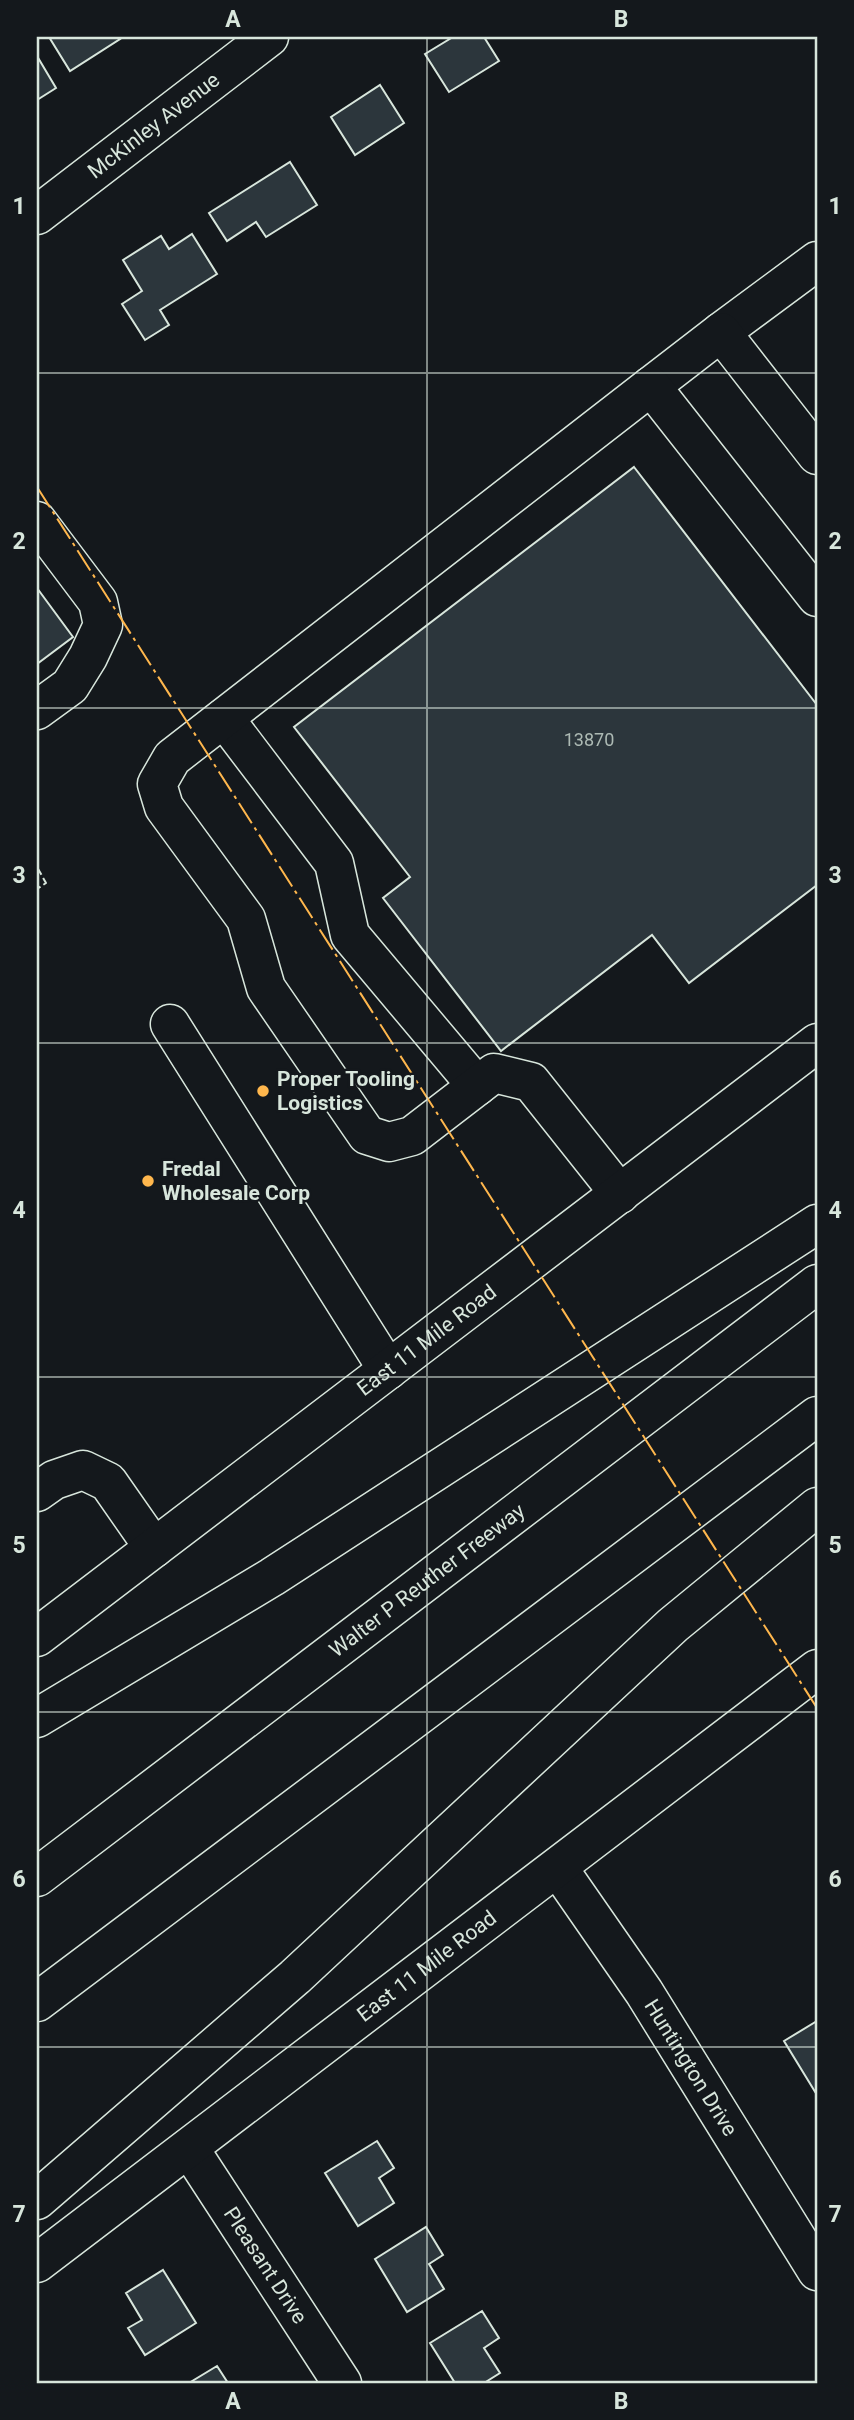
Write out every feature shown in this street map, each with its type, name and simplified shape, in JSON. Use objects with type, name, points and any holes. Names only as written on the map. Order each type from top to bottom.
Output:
[{"type":"main road","name":"McKinley Avenue","points":[[37,215],[269,37]]},
{"type":"main road","points":[[620,1194],[531,1082],[494,1073],[412,1136],[389,1142],[367,1135],[266,988],[246,919],[164,807],[157,784],[172,758],[721,332],[817,261]]},
{"type":"main road","points":[[721,332],[817,454]]},
{"type":"main road","points":[[651,386],[817,597]]},
{"type":"main road","points":[[37,521],[98,602],[103,625],[70,686],[37,710]]},
{"type":"main road","points":[[224,718],[334,863],[350,935],[477,1086]]},
{"type":"main road","points":[[170,1024],[388,1370]]},
{"type":"main road","name":"East 11 Mile Road","points":[[37,1637],[817,1043]]},
{"type":"main road","points":[[37,1718],[272,1577],[817,1224]]},
{"type":"main road","name":"Walter P Reuther Freeway","points":[[37,1877],[817,1284]]},
{"type":"main road","points":[[37,2002],[817,1416]]},
{"type":"main road","points":[[37,1492],[54,1480],[83,1470],[108,1482],[154,1548]]},
{"type":"main road","points":[[37,2200],[295,1977],[673,1626],[817,1507]]},
{"type":"main road","name":"East 11 Mile Road","points":[[37,2263],[817,1669]]},
{"type":"main road","name":"Huntington Drive","points":[[558,1868],[644,1992],[817,2271]]},
{"type":"main road","name":"Pleasant Drive","points":[[189,2148],[342,2383]]},
{"type":"building","points":[[49,37],[118,37],[120,39],[70,71]]},
{"type":"building","points":[[453,37],[484,37],[499,61],[449,92],[425,54]]},
{"type":"building","points":[[37,56],[56,88],[37,100]]},
{"type":"building","points":[[380,85],[404,123],[355,155],[331,117]]},
{"type":"building","points":[[290,162],[317,205],[266,237],[256,222],[227,241],[209,213]]},
{"type":"building","points":[[192,234],[217,274],[160,310],[169,325],[145,340],[122,304],[142,291],[123,260],[161,236],[169,249]]},
{"type":"building","points":[[634,467],[817,705],[817,885],[689,983],[652,935],[501,1051],[383,898],[410,877],[294,727]]},
{"type":"building","points":[[37,588],[73,637],[37,664]]},
{"type":"building","points":[[817,2021],[817,2095],[784,2041]]},
{"type":"building","points":[[377,2141],[394,2168],[379,2178],[394,2203],[358,2226],[325,2173]]},
{"type":"building","points":[[426,2227],[443,2255],[429,2264],[444,2289],[407,2312],[375,2259]]},
{"type":"building","points":[[163,2270],[196,2323],[145,2355],[128,2328],[142,2320],[126,2293]]},
{"type":"building","points":[[482,2311],[499,2338],[484,2348],[500,2373],[484,2383],[455,2383],[430,2343]]},
{"type":"building","points":[[217,2366],[228,2383],[189,2383]]},
{"type":"fence","points":[[37,867],[46,883],[37,889]]},
{"type":"power","points":[[37,487],[817,1708]]},
{"type":"place","name":"Proper Tooling Logistics","points":[[263,1091]]},
{"type":"place","name":"Fredal Wholesale Corp","points":[[148,1181]]}]
